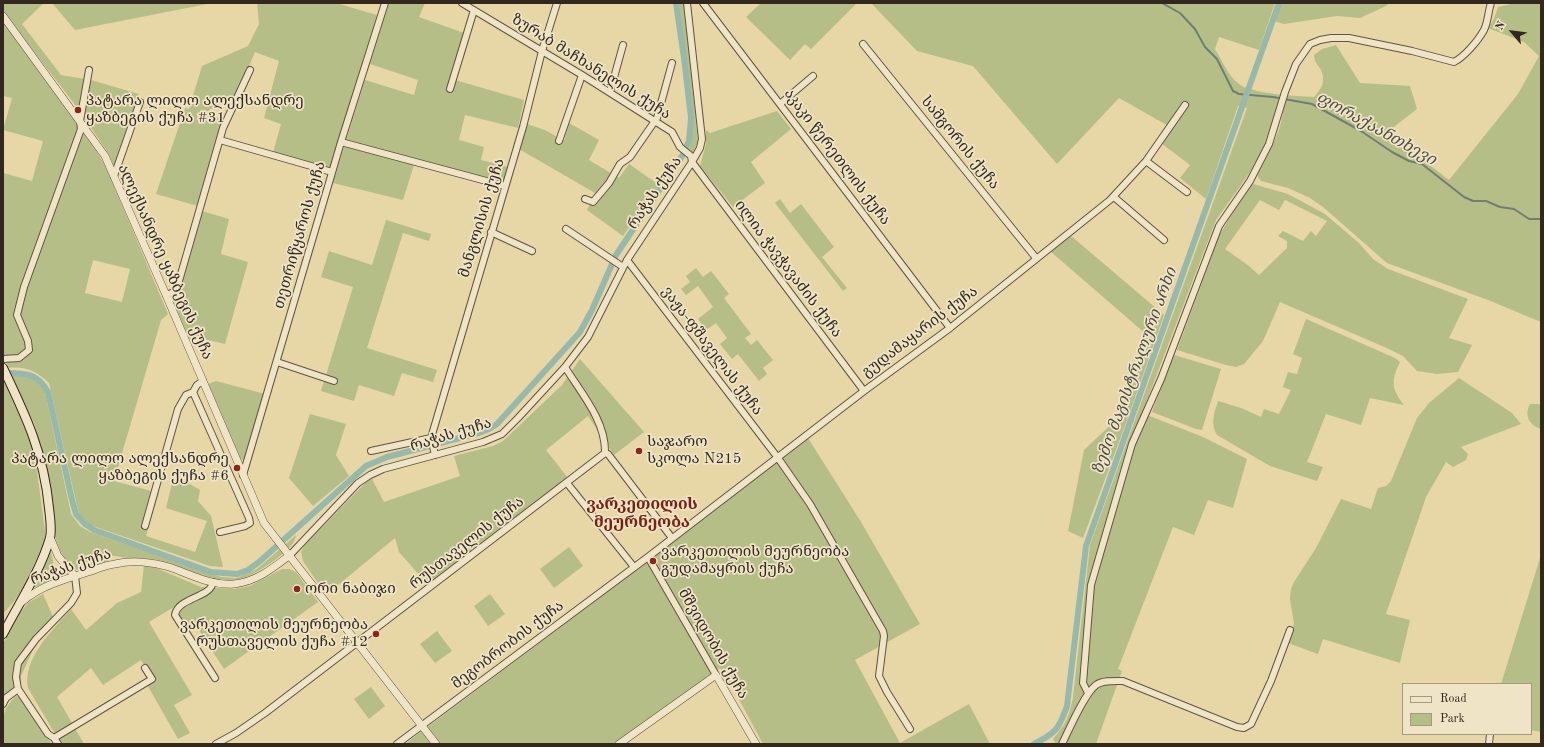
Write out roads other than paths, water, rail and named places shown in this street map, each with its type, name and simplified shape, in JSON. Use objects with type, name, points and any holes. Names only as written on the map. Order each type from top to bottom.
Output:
[{"type":"main road","points":[[3,368],[31,428],[41,461],[47,489],[50,536],[42,557],[3,634]]},
{"type":"street","name":"თეთრიწყაროს ქუჩა","points":[[243,475],[341,142],[385,3]]},
{"type":"street","name":"ზურაბ მაჩხანელის ქუჩა","points":[[462,3],[610,92],[672,132],[680,147],[692,159]]},
{"type":"street","name":"მანგლისის ქუჩა","points":[[431,440],[523,127],[556,3]]},
{"type":"street","name":"რაჭას ქუჩა","points":[[18,606],[31,594],[46,586],[115,564],[133,562],[157,564],[169,567],[213,582],[233,584],[246,582],[259,577],[288,553],[358,483],[370,475],[383,469],[435,452],[483,442],[502,434],[565,367],[588,337],[627,260],[700,148],[702,139],[688,3]]},
{"type":"street","name":"აკაკი წერეთლის ქუჩა","points":[[703,3],[950,328]]},
{"type":"street","points":[[1088,693],[1083,683],[1091,585],[1132,444],[1161,379],[1220,226],[1250,181],[1269,144],[1285,92],[1296,64],[1310,44],[1331,38],[1349,38],[1412,51],[1454,62],[1460,59],[1472,47],[1484,30],[1491,3]]},
{"type":"street","points":[[450,89],[474,10]]},
{"type":"street","name":"ალექსანდრე ყაზბეგის ქუჩა","points":[[3,16],[105,156],[264,523],[436,744]]},
{"type":"street","name":"სამგორის ქუჩა","points":[[863,44],[1036,258]]},
{"type":"street","points":[[610,92],[624,45]]},
{"type":"street","points":[[585,199],[593,202],[609,183],[620,164],[630,157],[654,121],[672,63]]},
{"type":"street","points":[[3,359],[19,358],[29,350],[28,341],[17,314],[24,287],[81,129],[80,121],[89,70]]},
{"type":"street","points":[[166,295],[174,292],[177,288],[223,128],[250,70]]},
{"type":"street","points":[[559,141],[582,75]]},
{"type":"street","points":[[780,104],[813,76]]},
{"type":"street","points":[[114,176],[140,102]]},
{"type":"street","name":"გუდამაყარის ქუჩა","points":[[648,558],[864,391],[950,328],[1114,197],[1146,161],[1185,105]]},
{"type":"street","points":[[220,140],[332,172]]},
{"type":"street","points":[[341,142],[505,186]]},
{"type":"street","name":"ილია ჭავჭავაძის ქუჩა","points":[[692,159],[864,391]]},
{"type":"street","points":[[1146,161],[1187,192]]},
{"type":"street","points":[[1114,197],[1164,240]]},
{"type":"street","points":[[566,229],[623,267]]},
{"type":"street","points":[[491,232],[532,251]]},
{"type":"street","name":"ვაჟა-ფშაველას ქუჩა","points":[[627,260],[778,458],[810,504],[883,631],[879,676],[910,729]]},
{"type":"street","points":[[277,362],[334,382]]},
{"type":"street","points":[[565,367],[588,400],[605,438],[606,453],[672,538]]},
{"type":"street","points":[[145,526],[178,409],[186,395],[194,392],[197,385],[203,381]]},
{"type":"street","points":[[194,392],[250,518],[250,523],[246,526],[220,532]]},
{"type":"street","points":[[372,451],[431,440],[435,452]]},
{"type":"street","name":"რუსთაველის ქუჩა","points":[[216,744],[236,733],[265,713],[606,453]]},
{"type":"street","points":[[567,483],[634,567]]},
{"type":"street","points":[[50,536],[58,556],[75,576],[77,593],[71,603],[36,639],[18,663],[16,676],[18,689],[48,734],[54,738],[58,744]]},
{"type":"street","name":"მეგობრობის ქუჩა","points":[[397,744],[648,558]]},
{"type":"street","name":"მშვიდობის ქუჩა","points":[[648,558],[756,744]]},
{"type":"street","points":[[213,582],[210,589],[179,606],[175,615],[215,678]]},
{"type":"street","points":[[1062,744],[1088,693],[1097,685],[1113,680],[1123,681],[1236,727],[1244,728],[1251,724],[1271,682],[1290,630]]},
{"type":"street","points":[[54,738],[152,679],[145,668]]},
{"type":"street","points":[[619,744],[716,675]]},
{"type":"street","points":[[3,704],[6,698],[18,689]]},
{"type":"waterway","points":[[3,373],[17,373],[34,377],[44,385],[48,392],[72,500],[76,514],[85,524],[94,530],[211,572],[237,574],[248,570],[259,562],[366,466],[387,457],[479,433],[497,424],[580,332],[592,310],[616,255],[682,156],[689,141],[691,118],[676,3]]},
{"type":"waterway","name":"ფორაქაანთხევი","points":[[1162,3],[1180,13],[1195,29],[1205,47],[1217,59],[1233,91],[1239,94],[1273,97],[1312,104],[1361,131],[1392,152],[1409,161],[1422,164],[1464,197],[1473,201],[1486,201],[1500,207],[1514,209],[1529,219],[1541,219]]},
{"type":"waterway","name":"ზემო მაგისტრალური არხი","points":[[1034,744],[1056,730],[1062,720],[1067,706],[1086,546],[1279,3]]},
{"type":"place","name":"პატარა ლილო ალექსანდრე ყაზბეგის ქუჩა #31","points":[[78,110]]},
{"type":"place","name":"საჯარო სკოლა N215","points":[[639,451]]},
{"type":"place","name":"პატარა ლილო ალექსანდრე ყაზბეგის ქუჩა #6","points":[[237,468]]},
{"type":"place","name":"ვარკეთილის მეურნეობა გუდამაყრის ქუჩა","points":[[653,561]]},
{"type":"place","name":"ორი ნაბიჯი","points":[[297,589]]},
{"type":"place","name":"ვარკეთილის მეურნეობა რუსთაველის ქუჩა #12","points":[[376,634]]},
{"type":"district","name":"ვარკეთილის მეურნეობა","points":[[642,514]]}]
